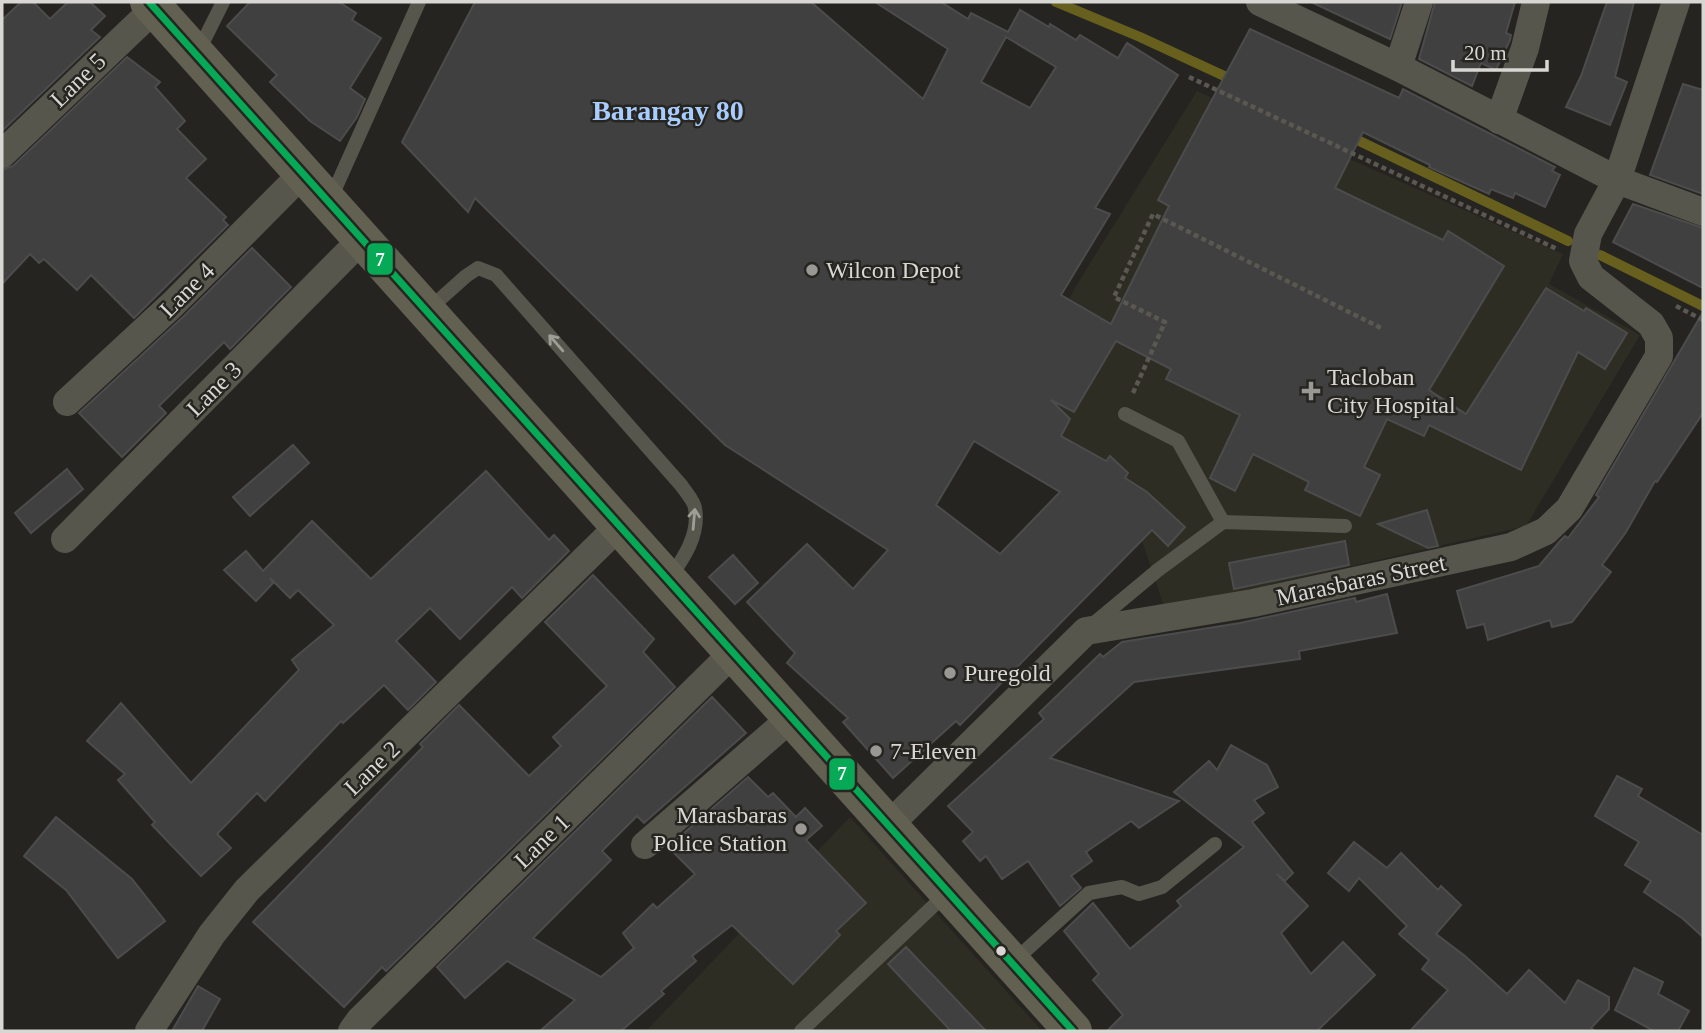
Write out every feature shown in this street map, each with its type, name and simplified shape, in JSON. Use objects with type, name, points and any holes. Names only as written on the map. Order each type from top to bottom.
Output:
[{"type":"main road","points":[[152,5],[948,892],[1061,1024]]},
{"type":"street","points":[[1260,2],[1398,67],[1617,180],[1703,212]]},
{"type":"street","points":[[1398,67],[1419,2]]},
{"type":"street","points":[[1499,120],[1524,48],[1536,2]]},
{"type":"street","points":[[1585,248],[1617,180],[1676,2]]},
{"type":"street","name":"Lane 5","points":[[2,154],[152,5]]},
{"type":"street","name":"Lane 4","points":[[67,402],[173,304],[303,173]]},
{"type":"street","name":"Lane 3","points":[[65,539],[362,239]]},
{"type":"street","name":"Marasbaras Street","points":[[1086,631],[1252,603],[1352,582],[1511,547],[1546,531],[1569,509],[1659,355],[1659,338],[1651,324],[1591,278],[1585,248]]},
{"type":"street","name":"Lane 2","points":[[149,1031],[212,934],[247,890],[619,526]]},
{"type":"street","points":[[888,826],[1086,631]]},
{"type":"street","name":"Lane 1","points":[[352,1031],[427,946],[733,653]]},
{"type":"street","points":[[645,845],[791,718]]},
{"type":"lane","points":[[197,55],[223,2]]},
{"type":"lane","points":[[329,202],[419,2]]},
{"type":"lane","points":[[426,311],[478,268],[496,275],[681,485],[695,507],[694,530],[687,553],[668,580]]},
{"type":"lane","points":[[1125,414],[1178,441],[1223,522]]},
{"type":"lane","points":[[1086,631],[1157,570],[1223,522],[1345,526]]},
{"type":"lane","points":[[1011,963],[1089,893],[1122,887],[1139,894],[1162,887],[1215,844]]},
{"type":"lane","points":[[801,1031],[948,892]]},
{"type":"path","points":[[1189,78],[1585,248]]},
{"type":"path","points":[[1125,414],[1139,375],[1165,322],[1114,297],[1153,214],[1381,328]]},
{"type":"shaded area","name":"Tacloban City Hospital","points":[[1197,91],[1563,254],[1549,284],[1640,335],[1526,526],[1165,609],[1142,541],[983,448],[1081,278]]},
{"type":"shaded area","points":[[850,817],[1042,1031],[646,1031]]},
{"type":"building","points":[[21,2],[33,2],[50,19],[68,2],[90,2],[105,16],[91,30],[100,37],[2,131],[2,20]]},
{"type":"building","points":[[250,2],[339,2],[356,13],[352,20],[381,38],[350,88],[365,99],[357,117],[340,141],[310,121],[270,82],[277,75],[227,26]]},
{"type":"building","points":[[475,2],[811,2],[923,99],[948,49],[875,2],[941,2],[968,19],[971,13],[1008,32],[1020,10],[1076,40],[1080,35],[1118,58],[1127,43],[1178,75],[1095,208],[1110,214],[1061,295],[1111,324],[1169,206],[1158,200],[1250,29],[1399,98],[1403,89],[1555,167],[1552,171],[1560,175],[1545,207],[1515,193],[1513,198],[1491,189],[1489,194],[1429,167],[1430,165],[1363,132],[1335,188],[1443,240],[1448,231],[1504,266],[1429,390],[1466,414],[1546,288],[1627,333],[1605,369],[1578,352],[1521,470],[1429,425],[1424,436],[1387,419],[1364,467],[1380,475],[1360,516],[1305,490],[1309,482],[1253,454],[1235,491],[1210,478],[1240,415],[1166,379],[1171,369],[1116,341],[1074,412],[1051,400],[1070,419],[1061,436],[1106,461],[1110,456],[1128,473],[1125,478],[1147,492],[1185,527],[1168,546],[1152,530],[960,725],[956,721],[893,778],[843,722],[848,718],[787,663],[795,653],[747,602],[807,544],[853,589],[888,550],[725,445],[475,198],[468,212],[402,142]],"holes":[[[1006,37],[1056,67],[1030,108],[981,82]],[[974,441],[1060,492],[1000,554],[936,505]]]},
{"type":"building","points":[[1311,2],[1402,2],[1390,39]]},
{"type":"building","points":[[1435,2],[1515,2],[1506,33],[1511,35],[1510,40],[1496,70],[1481,63],[1472,86],[1419,59]]},
{"type":"building","points":[[1607,2],[1634,2],[1615,77],[1627,82],[1610,125],[1566,107],[1581,76]]},
{"type":"building","points":[[127,57],[160,82],[155,87],[185,121],[177,129],[206,159],[186,178],[226,217],[223,220],[228,225],[134,318],[91,275],[77,290],[44,259],[39,263],[30,254],[2,284],[2,170],[13,166]]},
{"type":"building","points":[[1683,84],[1703,90],[1703,194],[1650,175]]},
{"type":"building","points":[[1633,204],[1703,228],[1703,288],[1613,242]]},
{"type":"building","points":[[252,248],[291,287],[230,349],[224,342],[159,406],[166,413],[122,457],[79,413],[184,316]]},
{"type":"building","points":[[1703,312],[1703,413],[1657,482],[1655,481],[1626,532],[1602,565],[1611,572],[1572,622],[1552,627],[1550,620],[1488,640],[1484,624],[1467,628],[1457,591],[1539,566],[1565,536],[1568,538],[1599,497],[1596,495]]},
{"type":"building","points":[[293,445],[309,463],[250,516],[233,497]]},
{"type":"building","points":[[67,469],[83,489],[31,533],[15,513]]},
{"type":"building","points":[[486,471],[549,540],[554,535],[569,551],[522,598],[512,587],[460,639],[430,608],[396,641],[436,682],[408,710],[384,685],[343,723],[341,721],[265,801],[257,793],[217,834],[231,848],[201,876],[152,825],[155,822],[118,780],[125,774],[87,741],[121,703],[191,783],[299,670],[292,660],[334,625],[298,590],[290,598],[270,578],[273,583],[256,601],[224,570],[246,551],[263,571],[312,521],[371,579]]},
{"type":"building","points":[[1427,510],[1438,546],[1428,548],[1378,524]]},
{"type":"building","points":[[1345,541],[1349,565],[1234,589],[1229,563]]},
{"type":"building","points":[[733,555],[758,583],[735,604],[709,577]]},
{"type":"building","points":[[593,575],[654,639],[643,652],[675,687],[386,971],[382,967],[344,1007],[253,922],[423,747],[420,744],[459,705],[529,776],[561,746],[553,737],[607,686],[545,622]]},
{"type":"building","points":[[1387,594],[1397,633],[1299,651],[1300,659],[1134,682],[1050,758],[1179,801],[1139,828],[1131,821],[1086,852],[1092,861],[1071,876],[1081,888],[1060,906],[1028,861],[1002,879],[986,856],[980,861],[963,841],[973,832],[948,806],[1044,719],[1039,713],[1100,654],[1103,657],[1122,642],[1240,623],[1355,598],[1356,602]]},
{"type":"building","points":[[712,697],[746,733],[644,823],[637,816],[602,851],[611,860],[533,938],[601,977],[634,948],[623,933],[653,904],[657,908],[695,874],[668,847],[748,777],[768,797],[773,793],[796,817],[805,808],[822,826],[806,840],[866,903],[836,931],[840,935],[793,984],[732,925],[692,956],[696,961],[661,991],[664,994],[621,1031],[540,1031],[575,1000],[507,961],[465,998],[437,967]]},
{"type":"building","points":[[1231,745],[1267,765],[1278,787],[1254,800],[1264,813],[1252,822],[1293,873],[1285,881],[1277,874],[1308,906],[1281,933],[1311,974],[1343,942],[1375,975],[1317,1031],[1107,1031],[1123,1015],[1093,980],[1099,974],[1064,931],[1093,903],[1130,949],[1181,906],[1177,901],[1244,847],[1174,792],[1209,761],[1217,770]]},
{"type":"building","points":[[1617,776],[1642,789],[1638,796],[1703,835],[1703,937],[1682,918],[1644,892],[1651,881],[1625,865],[1639,842],[1595,816]]},
{"type":"building","points":[[56,817],[132,879],[165,921],[118,958],[66,890],[24,856]]},
{"type":"building","points":[[1354,842],[1387,868],[1401,853],[1438,890],[1441,886],[1461,905],[1436,934],[1507,994],[1529,970],[1565,1003],[1578,980],[1609,997],[1609,1009],[1591,1028],[1595,1031],[1410,1031],[1448,990],[1422,969],[1429,960],[1399,934],[1407,926],[1359,878],[1349,891],[1328,873]]},
{"type":"building","points":[[906,947],[986,1031],[951,1031],[888,964]]},
{"type":"building","points":[[1634,968],[1663,982],[1658,994],[1689,1011],[1678,1031],[1654,1031],[1615,1010]]},
{"type":"building","points":[[198,986],[220,999],[202,1031],[172,1031]]},
{"type":"waterway","points":[[1056,2],[1235,81]]},
{"type":"waterway","points":[[1349,136],[1568,241]]},
{"type":"waterway","points":[[1600,255],[1703,306]]},
{"type":"transit line","name":"7","points":[[149,2],[1073,1031]]},
{"type":"place","name":"Wilcon Depot","points":[[812,270]]},
{"type":"place","name":"Tacloban City Hospital","points":[[1311,391]]},
{"type":"place","name":"Puregold","points":[[950,673]]},
{"type":"place","name":"7-Eleven","points":[[876,751]]},
{"type":"place","name":"Marasbaras Police Station","points":[[801,829]]},
{"type":"district","name":"Barangay 80","points":[[668,110]]}]
